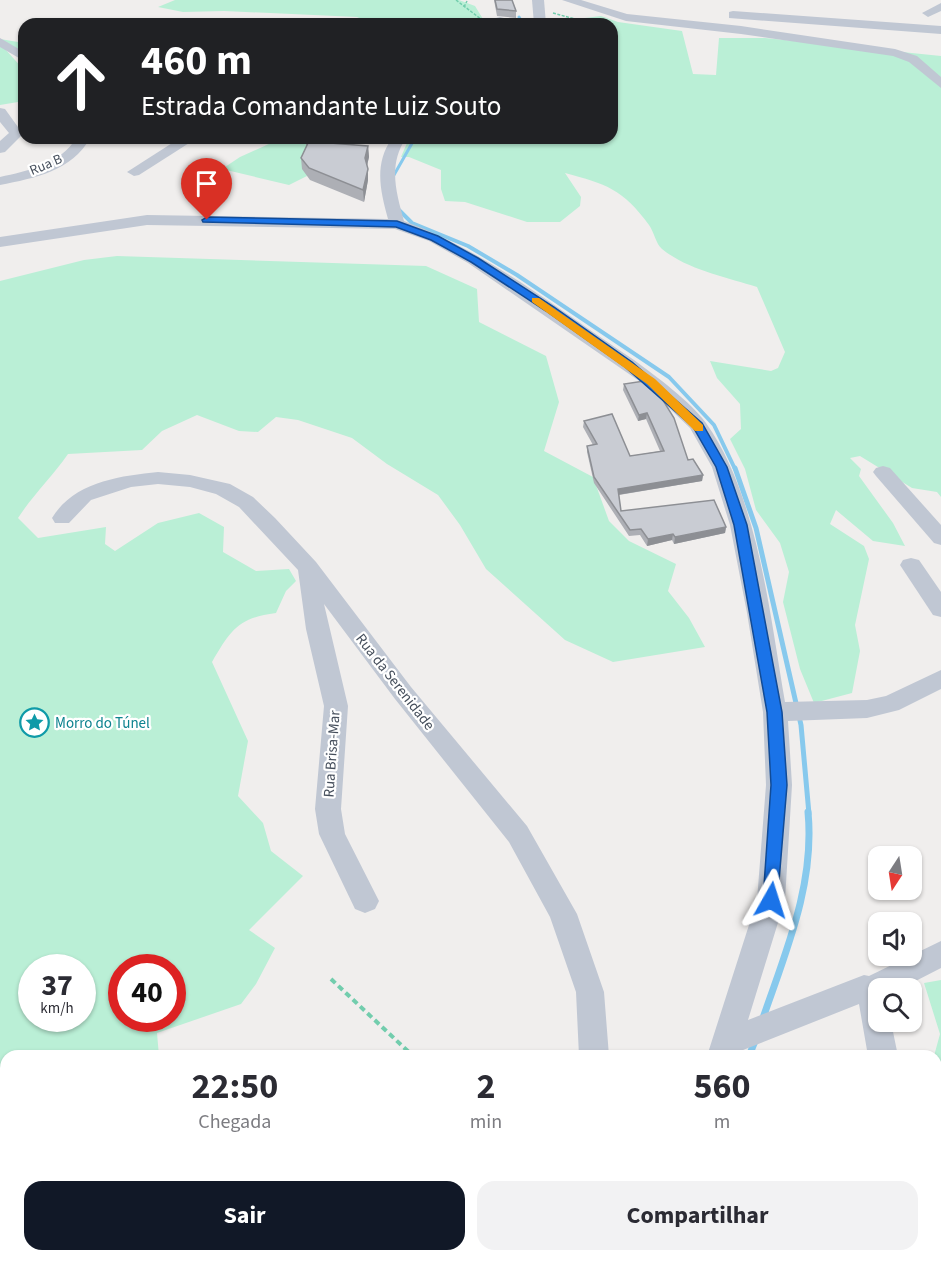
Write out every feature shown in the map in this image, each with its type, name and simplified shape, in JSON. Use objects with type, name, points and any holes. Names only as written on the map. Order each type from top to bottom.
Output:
[{"type":"street","points":[[568,0],[626,17],[741,30],[895,53],[913,59],[941,84]]},
{"type":"street","points":[[928,13],[941,7]]},
{"type":"street","points":[[626,17],[704,14],[941,30]]},
{"type":"street","points":[[0,42],[18,53]]},
{"type":"street","points":[[0,112],[16,134],[0,149]]},
{"type":"street","name":"Rua B","points":[[0,181],[52,165],[73,152],[79,144]]},
{"type":"street","points":[[134,172],[180,144]]},
{"type":"street","points":[[395,144],[389,153],[386,169],[397,224]]},
{"type":"street","points":[[0,242],[147,220],[397,224],[435,238],[550,309],[651,381],[698,425],[722,467],[740,525],[775,712],[779,785],[771,900],[725,1049]]},
{"type":"street","points":[[882,472],[941,538]]},
{"type":"street","name":"Rua da Serenidade","points":[[63,518],[84,495],[100,489],[148,479],[190,481],[223,489],[246,502],[308,567],[403,693],[518,834],[563,914],[590,992],[594,1050]]},
{"type":"street","points":[[911,565],[941,609]]},
{"type":"street","name":"Rua Brisa-Mar","points":[[308,567],[317,629],[336,706],[328,809],[332,834],[365,901]]},
{"type":"street","points":[[775,712],[867,709],[891,704],[941,679]]},
{"type":"street","points":[[894,978],[941,954]]},
{"type":"street","points":[[725,1049],[858,988],[868,991]]},
{"type":"street","points":[[879,1032],[882,1050]]},
{"type":"path","points":[[456,0],[464,7],[486,18]]},
{"type":"path","points":[[459,2],[467,1],[464,7]]},
{"type":"path","points":[[539,4],[577,18]]},
{"type":"path","points":[[332,979],[407,1050]]},
{"type":"green space","points":[[175,0],[459,0],[475,6],[482,18],[359,18],[224,11],[183,12],[158,7]]},
{"type":"green space","points":[[618,22],[682,31],[693,74],[716,75],[719,38],[765,38],[941,56],[941,497],[937,492],[912,488],[860,456],[850,458],[861,469],[859,476],[893,523],[905,546],[873,541],[836,510],[830,524],[864,546],[869,559],[855,625],[860,651],[852,693],[814,703],[800,669],[783,602],[789,572],[780,543],[756,510],[745,469],[730,439],[741,429],[740,404],[717,378],[710,361],[771,371],[778,368],[785,352],[757,287],[708,272],[672,256],[660,247],[649,225],[631,203],[603,185],[565,173],[581,197],[580,206],[560,222],[527,222],[465,202],[445,201],[441,189],[441,170],[409,157],[401,157],[407,144],[618,144]]},
{"type":"green space","points":[[0,39],[18,42],[18,50],[5,49],[18,63],[18,102],[0,105]]},
{"type":"green space","points":[[269,144],[316,144],[307,176],[289,185],[222,169],[240,157]]},
{"type":"green space","points":[[117,256],[426,266],[477,289],[479,322],[546,356],[559,402],[544,451],[593,477],[609,521],[629,541],[676,564],[668,591],[689,618],[705,647],[613,662],[565,640],[486,569],[460,525],[438,495],[387,464],[352,438],[298,420],[276,417],[258,432],[239,431],[197,415],[162,431],[142,450],[68,454],[18,518],[38,538],[106,527],[105,544],[115,551],[158,523],[199,513],[224,527],[223,552],[256,571],[289,569],[296,581],[286,591],[276,613],[253,618],[237,627],[212,662],[248,741],[238,796],[263,823],[271,851],[303,876],[249,930],[275,948],[256,984],[241,1004],[186,1023],[186,954],[108,954],[108,1032],[160,1032],[157,1033],[158,1050],[0,1050],[0,281],[84,260]]},
{"type":"green space","points":[[941,980],[941,1050],[936,1050],[940,1034],[924,983]]},
{"type":"building","points":[[495,0],[512,0],[516,11],[497,9]]},
{"type":"building","points":[[308,144],[368,146],[365,158],[368,169],[363,190],[309,168],[301,158]]},
{"type":"building","points":[[644,381],[661,397],[674,418],[688,460],[693,459],[703,475],[618,489],[621,511],[714,500],[726,527],[675,537],[673,534],[648,539],[641,529],[630,530],[594,477],[587,446],[597,444],[584,421],[612,414],[630,456],[664,451],[647,413],[639,415],[624,384]]},
{"type":"waterway","points":[[394,175],[412,144]]},
{"type":"waterway","points":[[399,210],[412,223],[468,246],[517,275],[669,377],[714,425],[735,469]]},
{"type":"waterway","points":[[735,468],[756,528],[801,725],[809,814]]},
{"type":"waterway","points":[[763,1018],[797,917],[803,891],[809,839],[808,812]]},
{"type":"waterway","points":[[751,1050],[755,1041]]},
{"type":"slow traffic","points":[[536,300],[651,381],[699,428]]},
{"type":"place","name":"Morro do Túnel","points":[[34,723]]},
{"type":"route","points":[[207,220],[397,224],[435,238],[550,309],[628,364],[651,381],[698,425],[722,467],[740,525],[775,712],[779,785],[771,900]]}]
